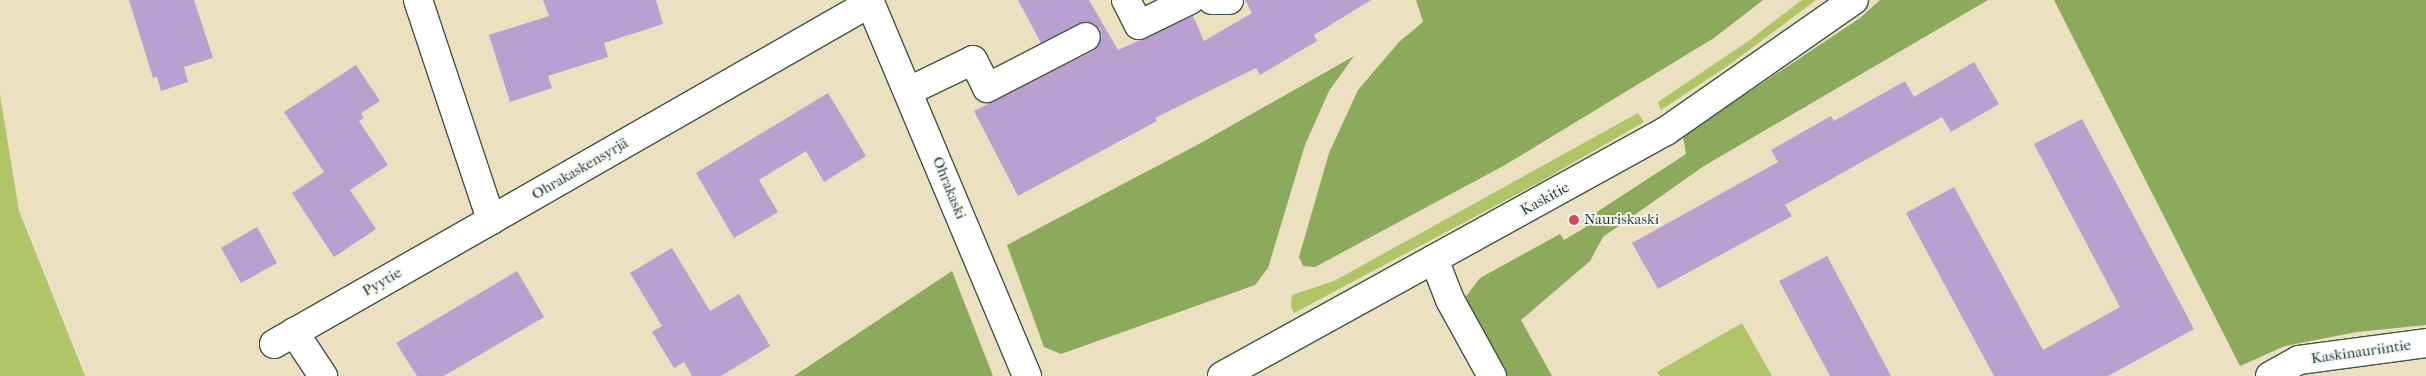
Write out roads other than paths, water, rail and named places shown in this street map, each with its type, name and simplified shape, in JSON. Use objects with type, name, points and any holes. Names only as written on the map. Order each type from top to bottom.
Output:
[{"type":"street","points":[[418,0],[491,220]]},
{"type":"street","points":[[1126,0],[1139,24],[1190,0]]},
{"type":"street","points":[[1212,0],[1230,0]]},
{"type":"street","name":"Kaskitie","points":[[1222,376],[1666,131],[1854,0]]},
{"type":"street","name":"Ohrakaskensyrjä","points":[[491,220],[870,1]]},
{"type":"street","name":"Ohrakaski","points":[[870,1],[1027,376]]},
{"type":"street","points":[[909,91],[973,60],[987,88],[1086,37]]},
{"type":"street","name":"Pyytie","points":[[323,376],[284,338],[491,220]]},
{"type":"street","points":[[1434,259],[1450,300],[1492,376]]},
{"type":"street","name":"Kaskinauriintie","points":[[2270,376],[2299,360],[2426,344]]},
{"type":"place","name":"Nauriskaski","points":[[1574,220]]}]
